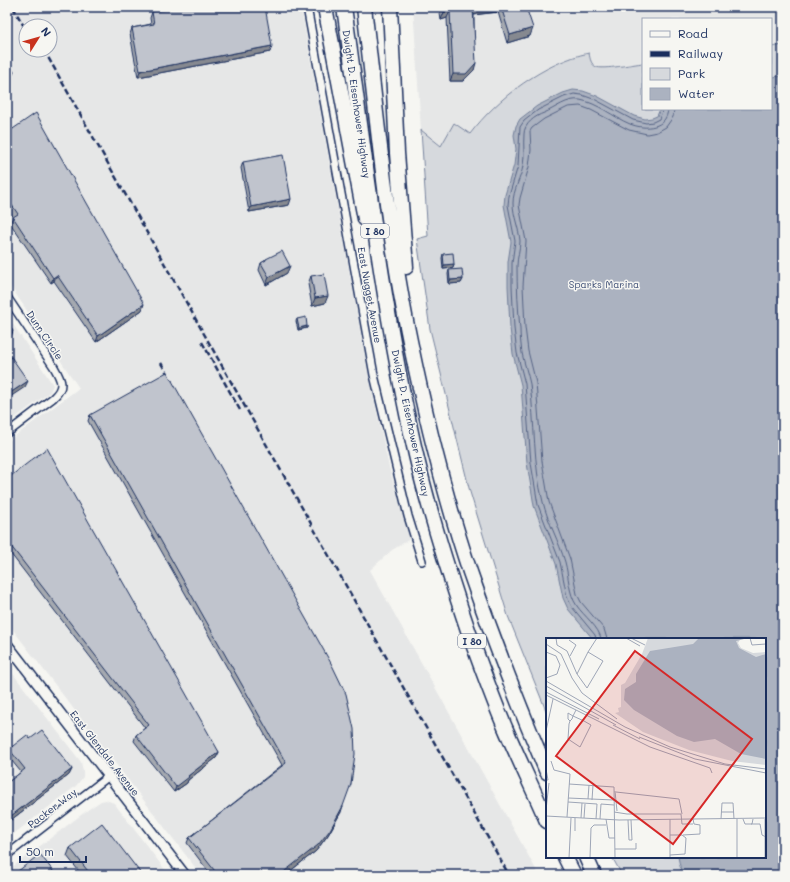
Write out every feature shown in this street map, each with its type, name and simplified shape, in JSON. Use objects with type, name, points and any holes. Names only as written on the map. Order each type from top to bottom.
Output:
[{"type":"highway","points":[[325,7],[399,406],[416,454]]},
{"type":"highway","name":"Dwight D. Eisenhower Highway","points":[[344,7],[379,259],[394,347],[416,454],[432,517],[450,578],[485,678],[506,731],[546,819]]},
{"type":"highway","name":"Dwight D. Eisenhower Highway","points":[[364,7],[390,227],[410,341],[428,421],[470,571],[525,721],[546,770]]},
{"type":"highway","points":[[390,7],[404,253],[408,286],[428,388],[428,421]]},
{"type":"highway","points":[[566,858],[574,875]]},
{"type":"highway","points":[[586,858],[594,875]]},
{"type":"street","name":"East Nugget Avenue","points":[[307,7],[374,375],[408,516],[422,561]]},
{"type":"street","name":"Dunn Circle","points":[[7,297],[54,367],[61,379],[62,386],[59,393],[7,433]]},
{"type":"street","name":"East Glendale Avenue","points":[[7,644],[185,875]]},
{"type":"street","name":"Packer Way","points":[[7,855],[109,776]]},
{"type":"shaded area","points":[[7,7],[301,7],[367,366],[389,467],[410,539],[392,550],[370,570],[539,875],[201,875],[7,622],[7,442],[79,388],[7,281]]},
{"type":"shaded area","points":[[413,7],[783,7],[783,45],[772,47],[772,18],[642,18],[642,63],[601,68],[594,66],[591,62],[589,53],[564,60],[528,80],[495,107],[478,123],[470,134],[441,146],[421,130]]},
{"type":"shaded area","points":[[7,315],[53,385],[50,392],[7,424]]},
{"type":"shaded area","points":[[7,666],[81,762],[83,777],[76,786],[7,839]]},
{"type":"shaded area","points":[[106,800],[114,803],[169,875],[7,875],[7,871],[89,809],[101,801]]},
{"type":"green space","name":"Sparks Marina","points":[[783,45],[783,875],[622,875],[613,858],[766,858],[766,638],[546,638],[546,711],[508,616],[470,492],[430,329],[417,239],[428,236],[421,130],[441,146],[454,123],[470,134],[494,107],[523,83],[556,64],[589,53],[593,64],[600,68],[642,63],[642,110],[772,110],[772,47]]},
{"type":"water","name":"Sparks Marina","points":[[783,76],[783,875],[682,875],[678,858],[766,858],[766,638],[592,638],[568,609],[563,598],[556,564],[534,506],[527,463],[521,385],[513,354],[510,328],[508,262],[511,242],[504,205],[505,195],[514,165],[516,149],[514,135],[516,126],[520,119],[537,106],[563,93],[573,90],[583,91],[597,96],[634,116],[645,119],[657,116],[660,110],[772,110],[772,77]]},
{"type":"building","points":[[181,7],[265,7],[272,46],[140,71],[132,28],[154,24],[152,12]]},
{"type":"building","points":[[443,7],[479,7],[473,8],[476,63],[466,74],[453,74],[450,11],[444,12]]},
{"type":"building","points":[[501,7],[526,7],[533,28],[510,35]]},
{"type":"building","points":[[7,61],[14,72],[7,77]]},
{"type":"building","points":[[36,113],[144,304],[98,336],[57,275],[53,278],[13,217],[18,214],[7,198],[7,133]]},
{"type":"building","points":[[283,155],[291,199],[251,207],[243,162]]},
{"type":"building","points":[[282,251],[290,266],[269,277],[261,263]]},
{"type":"building","points":[[453,253],[454,264],[444,265],[443,254]]},
{"type":"building","points":[[462,269],[463,279],[450,280],[449,270]]},
{"type":"building","points":[[324,274],[328,296],[315,298],[311,276]]},
{"type":"building","points":[[306,317],[307,326],[299,328],[297,319]]},
{"type":"building","points":[[7,322],[13,331],[7,335]]},
{"type":"building","points":[[7,351],[28,381],[7,395]]},
{"type":"building","points":[[167,372],[332,665],[346,694],[354,729],[355,754],[351,784],[343,806],[330,830],[318,845],[280,875],[218,875],[189,838],[286,763],[90,415]]},
{"type":"building","points":[[47,448],[219,752],[176,787],[136,735],[149,725],[7,541],[7,479]]},
{"type":"building","points":[[42,730],[72,769],[7,819],[7,783],[25,769],[9,749],[27,735],[30,739]]},
{"type":"building","points":[[102,823],[142,875],[91,875],[70,848]]},
{"type":"building","points":[[40,854],[56,875],[13,875]]},
{"type":"railway","points":[[13,7],[19,18]]},
{"type":"railway","points":[[49,58],[509,875]]},
{"type":"railway","points":[[202,342],[240,410]]},
{"type":"railway","points":[[161,363],[172,382]]}]
